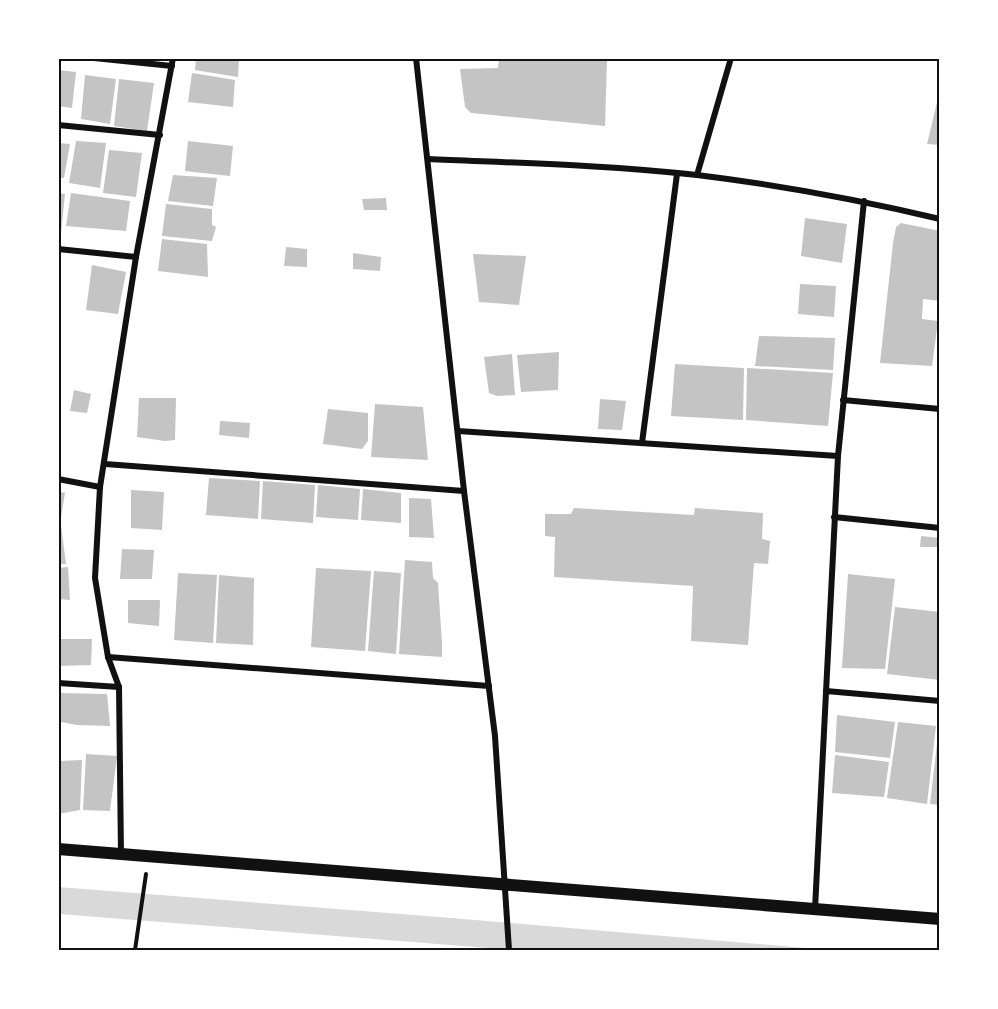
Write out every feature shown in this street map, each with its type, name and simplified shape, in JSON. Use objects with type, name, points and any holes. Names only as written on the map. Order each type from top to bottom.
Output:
[{"type":"main road","points":[[58,849],[939,919]]},
{"type":"street","points":[[94,58],[173,62],[136,257],[100,487],[95,578],[108,657],[119,687],[121,854]]},
{"type":"street","points":[[416,58],[464,491],[495,736],[509,951]]},
{"type":"street","points":[[697,175],[731,58]]},
{"type":"street","points":[[58,125],[160,135]]},
{"type":"street","points":[[428,159],[561,165],[697,175],[864,201],[939,219]]},
{"type":"street","points":[[642,443],[677,174]]},
{"type":"street","points":[[815,909],[837,456],[864,201]]},
{"type":"street","points":[[58,249],[136,257]]},
{"type":"street","points":[[843,400],[939,409]]},
{"type":"street","points":[[458,431],[837,456]]},
{"type":"street","points":[[105,464],[464,491]]},
{"type":"street","points":[[58,480],[100,487]]},
{"type":"street","points":[[834,517],[939,528]]},
{"type":"street","points":[[108,657],[489,686]]},
{"type":"street","points":[[58,683],[119,687]]},
{"type":"street","points":[[826,691],[939,701]]},
{"type":"path","points":[[135,951],[146,874]]},
{"type":"shaded area","points":[[58,887],[830,950],[513,950],[59,914]]},
{"type":"building","points":[[196,58],[239,58],[238,77],[195,70]]},
{"type":"building","points":[[499,58],[568,58],[607,61],[605,126],[471,113],[465,107],[460,69],[498,68]]},
{"type":"building","points":[[58,70],[76,72],[72,108],[58,106]]},
{"type":"building","points":[[192,73],[235,80],[233,107],[188,102]]},
{"type":"building","points":[[85,75],[116,79],[110,124],[81,119]]},
{"type":"building","points":[[119,79],[154,83],[147,131],[114,126]]},
{"type":"building","points":[[939,94],[940,145],[927,144]]},
{"type":"building","points":[[76,141],[106,143],[100,188],[69,183]]},
{"type":"building","points":[[188,141],[233,146],[230,176],[185,171]]},
{"type":"building","points":[[58,143],[70,144],[64,178],[58,178]]},
{"type":"building","points":[[109,150],[142,153],[136,197],[103,193]]},
{"type":"building","points":[[173,175],[217,178],[213,206],[168,201]]},
{"type":"building","points":[[58,193],[65,194],[61,233],[58,233]]},
{"type":"building","points":[[71,193],[130,201],[126,231],[66,226]]},
{"type":"building","points":[[386,198],[387,210],[364,210],[362,199]]},
{"type":"building","points":[[166,204],[212,209],[212,225],[216,227],[212,241],[162,236]]},
{"type":"building","points":[[805,218],[847,224],[842,263],[801,256]]},
{"type":"building","points":[[901,223],[940,231],[940,301],[923,299],[922,319],[938,321],[932,366],[880,363],[893,243],[896,227]]},
{"type":"building","points":[[162,239],[207,244],[208,277],[158,271]]},
{"type":"building","points":[[286,247],[307,249],[307,267],[284,266]]},
{"type":"building","points":[[353,253],[381,257],[380,271],[353,269]]},
{"type":"building","points":[[473,254],[526,256],[519,305],[479,302]]},
{"type":"building","points":[[92,265],[126,272],[118,314],[86,310]]},
{"type":"building","points":[[800,284],[836,286],[834,317],[798,314]]},
{"type":"building","points":[[759,336],[835,338],[833,370],[755,366]]},
{"type":"building","points":[[559,352],[558,390],[521,392],[517,355]]},
{"type":"building","points":[[512,354],[515,395],[497,396],[489,393],[484,357]]},
{"type":"building","points":[[675,364],[744,368],[743,420],[671,416]]},
{"type":"building","points":[[747,368],[833,373],[828,426],[746,420]]},
{"type":"building","points":[[74,390],[91,394],[87,413],[70,411]]},
{"type":"building","points":[[139,398],[176,398],[175,440],[137,437]]},
{"type":"building","points":[[600,399],[626,401],[622,430],[598,429]]},
{"type":"building","points":[[375,404],[423,407],[428,460],[371,457]]},
{"type":"building","points":[[328,409],[368,413],[368,441],[362,449],[323,444]]},
{"type":"building","points":[[220,421],[250,423],[249,438],[219,435]]},
{"type":"building","points":[[209,478],[260,481],[258,519],[206,515]]},
{"type":"building","points":[[263,481],[315,485],[313,523],[261,519]]},
{"type":"building","points":[[318,485],[360,489],[358,520],[316,517]]},
{"type":"building","points":[[363,489],[401,493],[401,523],[361,520]]},
{"type":"building","points":[[131,490],[164,492],[162,530],[131,528]]},
{"type":"building","points":[[58,491],[65,493],[60,524],[58,524]]},
{"type":"building","points":[[409,498],[431,499],[434,538],[409,537]]},
{"type":"building","points":[[574,508],[694,515],[695,508],[763,513],[762,539],[770,541],[768,564],[754,563],[748,645],[691,641],[693,586],[554,577],[555,537],[545,536],[545,514],[571,514]]},
{"type":"building","points":[[58,525],[61,525],[66,564],[58,564]]},
{"type":"building","points":[[921,536],[940,538],[940,547],[920,547]]},
{"type":"building","points":[[122,549],[154,550],[152,579],[120,579]]},
{"type":"building","points":[[405,560],[432,562],[433,578],[438,583],[442,657],[399,654]]},
{"type":"building","points":[[68,567],[70,600],[58,599],[58,568]]},
{"type":"building","points":[[316,568],[371,571],[365,651],[311,647]]},
{"type":"building","points":[[374,571],[401,573],[396,654],[368,651]]},
{"type":"building","points":[[178,573],[217,575],[213,643],[174,640]]},
{"type":"building","points":[[848,574],[895,579],[885,669],[842,668]]},
{"type":"building","points":[[219,575],[254,578],[253,645],[216,643]]},
{"type":"building","points":[[128,600],[160,600],[159,626],[128,623]]},
{"type":"building","points":[[895,607],[940,612],[940,680],[887,674]]},
{"type":"building","points":[[58,639],[92,639],[91,665],[58,666]]},
{"type":"building","points":[[58,693],[107,694],[110,726],[61,722]]},
{"type":"building","points":[[837,715],[895,722],[890,758],[835,752]]},
{"type":"building","points":[[898,722],[936,726],[927,804],[887,798]]},
{"type":"building","points":[[938,735],[940,735],[940,805],[930,804]]},
{"type":"building","points":[[86,754],[117,756],[110,811],[83,810]]},
{"type":"building","points":[[835,755],[889,762],[884,797],[832,793]]},
{"type":"building","points":[[82,760],[80,810],[58,814],[58,761]]}]
